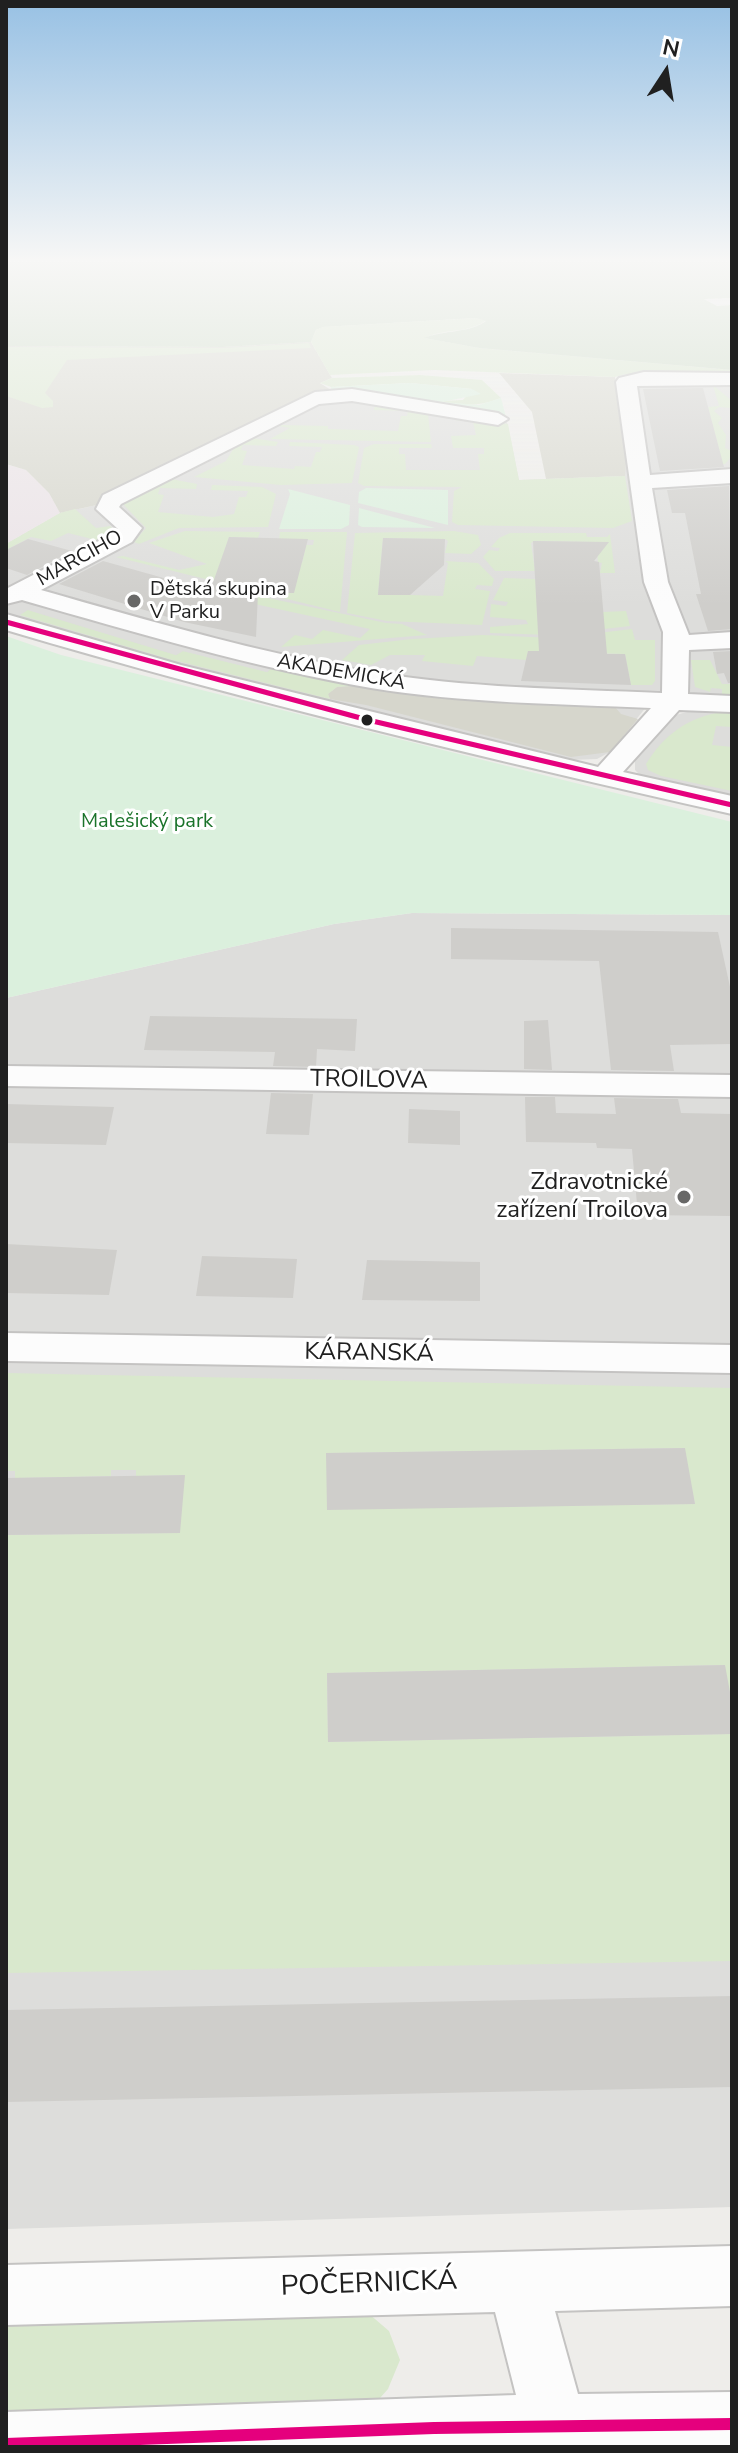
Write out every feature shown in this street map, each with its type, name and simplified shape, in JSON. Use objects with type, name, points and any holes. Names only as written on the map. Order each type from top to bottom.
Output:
[{"type":"street","points":[[604,777],[672,701],[676,690],[675,625],[656,582],[626,382],[644,378],[732,379]]},
{"type":"street","name":"MARCIHO","points":[[13,595],[127,534],[127,524],[107,509],[111,500],[315,398],[352,395],[498,419]]},
{"type":"street","points":[[640,482],[732,476]]},
{"type":"street","name":"AKADEMICKÁ","points":[[13,595],[212,647],[339,675],[484,693],[732,704]]},
{"type":"street","points":[[6,622],[172,671],[604,777],[732,805]]},
{"type":"street","points":[[677,643],[732,640]]},
{"type":"street","name":"TROILOVA","points":[[6,1076],[732,1086]]},
{"type":"street","name":"KÁRANSKÁ","points":[[6,1347],[732,1359]]},
{"type":"street","name":"POČERNICKÁ","points":[[6,2295],[732,2276]]},
{"type":"street","points":[[517,2281],[558,2437]]},
{"type":"street","points":[[6,2444],[558,2437],[732,2424]]},
{"type":"shaded area","points":[[6,376],[332,378],[320,383],[331,390],[312,393],[148,473],[101,497],[97,505],[60,513],[49,493],[26,470],[6,464]]},
{"type":"shaded area","points":[[502,376],[615,377],[627,453],[625,476],[546,479],[532,412]]},
{"type":"shaded area","points":[[632,376],[732,376],[732,697],[659,691],[610,752],[597,759],[570,760],[165,662],[7,614],[6,544],[60,513],[97,505],[101,497],[312,393],[343,390],[506,417],[519,480],[624,476],[627,453],[616,380]]},
{"type":"shaded area","points":[[6,464],[26,470],[49,493],[60,513],[6,544]]},
{"type":"shaded area","points":[[41,603],[272,668],[267,672],[183,651],[176,655],[28,610]]},
{"type":"shaded area","points":[[363,685],[614,706],[621,714],[638,719],[610,752],[571,757],[366,705],[330,699],[328,694],[337,687]]},
{"type":"shaded area","points":[[697,709],[732,709],[732,798],[642,777],[635,770],[635,760],[676,715]]},
{"type":"shaded area","points":[[412,913],[732,915],[732,2207],[6,2229],[6,998],[334,924]]},
{"type":"green space","points":[[6,376],[56,376],[45,393],[53,401],[53,407],[42,408],[6,396]]},
{"type":"green space","points":[[438,376],[482,380],[501,398],[463,405],[440,401],[463,400],[472,389],[410,383],[331,387],[320,383],[332,378]]},
{"type":"green space","points":[[410,383],[472,389],[481,394],[442,402],[479,405],[501,398],[506,417],[331,390],[331,387]]},
{"type":"green space","points":[[713,385],[732,401],[732,408],[719,407],[714,411],[722,418],[718,423],[726,435],[725,448],[732,451],[732,456],[725,464],[698,466],[721,457],[708,407],[719,406]]},
{"type":"green space","points":[[375,404],[428,414],[431,442],[270,439],[290,428],[278,426],[282,425],[398,431],[401,416],[407,416],[408,411],[374,410]]},
{"type":"green space","points":[[471,418],[508,424],[519,480],[625,476],[632,521],[613,528],[458,525],[452,522],[454,491],[462,487],[364,486],[358,483],[364,448],[374,444],[431,444],[432,448],[399,448],[399,454],[405,454],[406,470],[480,470],[478,454],[484,454],[484,448],[453,448],[451,436],[476,435],[473,422],[454,420]]},
{"type":"green space","points":[[252,438],[278,442],[276,446],[243,445],[241,450],[247,451],[242,465],[294,469],[295,466],[311,467],[316,452],[320,452],[322,447],[289,446],[290,442],[359,447],[352,483],[281,485],[194,477],[226,461],[235,446]]},
{"type":"green space","points":[[171,479],[197,484],[196,489],[160,488],[158,494],[164,495],[158,512],[213,517],[234,514],[239,497],[246,497],[248,491],[211,490],[212,485],[262,487],[276,494],[268,527],[179,528],[139,544],[134,542],[146,528],[123,504]]},
{"type":"green space","points":[[366,488],[448,490],[448,525],[358,503],[359,492]]},
{"type":"green space","points":[[288,489],[350,505],[349,525],[341,529],[279,529],[290,494]]},
{"type":"green space","points":[[359,508],[435,528],[362,527],[358,525]]},
{"type":"green space","points":[[75,509],[96,528],[110,526],[113,529],[96,540],[68,533],[51,541],[31,537],[6,550],[6,544],[60,513]]},
{"type":"green space","points":[[185,531],[260,532],[258,538],[229,537],[227,543],[284,563],[302,563],[306,545],[313,545],[314,540],[279,539],[280,532],[347,532],[340,612],[116,557],[179,570],[207,564],[149,543]]},
{"type":"green space","points":[[454,531],[478,535],[481,545],[471,554],[445,553],[448,541],[445,539],[383,538],[378,594],[443,596],[448,563],[445,561],[478,563],[494,579],[492,586],[477,585],[475,589],[490,591],[482,625],[387,621],[347,613],[355,533]]},
{"type":"green space","points":[[510,533],[586,533],[587,537],[607,537],[610,534],[615,573],[600,573],[602,563],[598,562],[596,542],[534,541],[531,543],[535,571],[495,571],[483,557],[489,550],[498,551],[500,548],[491,547],[499,538]]},
{"type":"green space","points":[[504,578],[535,579],[603,612],[626,611],[630,626],[552,635],[490,633],[490,627],[528,624],[526,620],[490,617],[491,604],[506,606],[508,602],[493,600]]},
{"type":"green space","points":[[216,587],[402,624],[427,635],[281,647],[295,635],[312,639],[323,630],[360,638],[370,629],[227,598],[167,616]]},
{"type":"green space","points":[[28,610],[176,655],[183,651],[267,672],[272,668],[363,685],[337,687],[328,694],[330,699],[169,659],[20,615]]},
{"type":"green space","points":[[632,629],[635,640],[655,640],[655,681],[652,685],[631,685],[625,654],[528,651],[526,660],[477,656],[473,666],[422,661],[425,655],[390,655],[371,665],[342,660],[359,645],[412,639],[482,635],[556,638]]},
{"type":"green space","name":"Malešický park","points":[[6,636],[61,655],[732,822],[732,915],[412,913],[334,924],[6,998]]},
{"type":"green space","points":[[691,660],[710,660],[722,684],[732,684],[732,694],[722,694],[722,689],[711,688],[710,692],[695,687]]},
{"type":"green space","points":[[722,712],[732,713],[732,727],[716,726],[712,745],[732,747],[732,791],[661,776],[648,770],[646,764],[669,736],[698,718]]},
{"type":"green space","points":[[6,1373],[732,1388],[732,1703],[724,1665],[327,1673],[328,1742],[732,1734],[732,1961],[6,1973],[6,1535],[179,1533],[184,1475],[136,1476],[136,1470],[111,1470],[111,1476],[15,1478],[15,1471],[6,1471]],"holes":[[[684,1448],[695,1504],[327,1509],[327,1453]]]},
{"type":"green space","points":[[368,2313],[389,2331],[400,2360],[388,2389],[372,2407],[6,2417],[6,2321]]},
{"type":"building","points":[[703,388],[724,467],[660,471],[643,389]]},
{"type":"building","points":[[729,486],[732,629],[708,631],[696,594],[701,594],[685,513],[672,513],[667,490]]},
{"type":"building","points":[[229,537],[308,539],[294,593],[258,593],[256,637],[184,622],[59,584],[103,561],[210,591]]},
{"type":"building","points":[[383,538],[445,539],[444,565],[410,595],[378,595]]},
{"type":"building","points":[[28,539],[72,551],[27,575],[6,568],[6,550]]},
{"type":"building","points":[[533,541],[609,542],[594,561],[599,562],[607,654],[625,654],[631,685],[521,681],[528,651],[539,651]]},
{"type":"building","points":[[732,651],[732,683],[728,683],[724,673],[717,674],[713,652]]},
{"type":"building","points":[[451,928],[718,932],[732,996],[732,1044],[670,1045],[674,1071],[611,1070],[599,961],[451,959]]},
{"type":"building","points":[[150,1016],[357,1019],[355,1051],[317,1049],[316,1067],[273,1066],[275,1052],[144,1050]]},
{"type":"building","points":[[548,1020],[552,1070],[524,1069],[524,1021]]},
{"type":"building","points":[[271,1093],[313,1094],[309,1135],[266,1134]]},
{"type":"building","points":[[525,1097],[555,1097],[556,1113],[616,1114],[614,1098],[678,1099],[681,1113],[732,1114],[732,1216],[638,1215],[632,1149],[597,1148],[596,1143],[526,1142]]},
{"type":"building","points":[[6,1104],[114,1107],[106,1145],[6,1143]]},
{"type":"building","points":[[409,1109],[460,1111],[460,1145],[408,1143]]},
{"type":"building","points":[[6,1244],[117,1250],[109,1295],[6,1293]]},
{"type":"building","points":[[202,1256],[297,1259],[293,1298],[196,1296]]},
{"type":"building","points":[[367,1260],[480,1262],[480,1301],[362,1300]]},
{"type":"building","points":[[685,1448],[695,1504],[327,1510],[326,1453]]},
{"type":"building","points":[[185,1475],[180,1533],[6,1535],[6,1478]]},
{"type":"building","points":[[725,1665],[732,1703],[732,1734],[328,1742],[327,1673]]},
{"type":"building","points":[[732,1996],[732,2087],[6,2102],[6,2010]]},
{"type":"transit line","points":[[6,622],[368,720],[732,805]]},
{"type":"transit line","points":[[6,2444],[434,2428],[732,2424]]},
{"type":"place","name":"Dětská skupina V Parku","points":[[134,601]]},
{"type":"place","name":"Zdravotnické zařízení Troilova","points":[[684,1197]]}]
